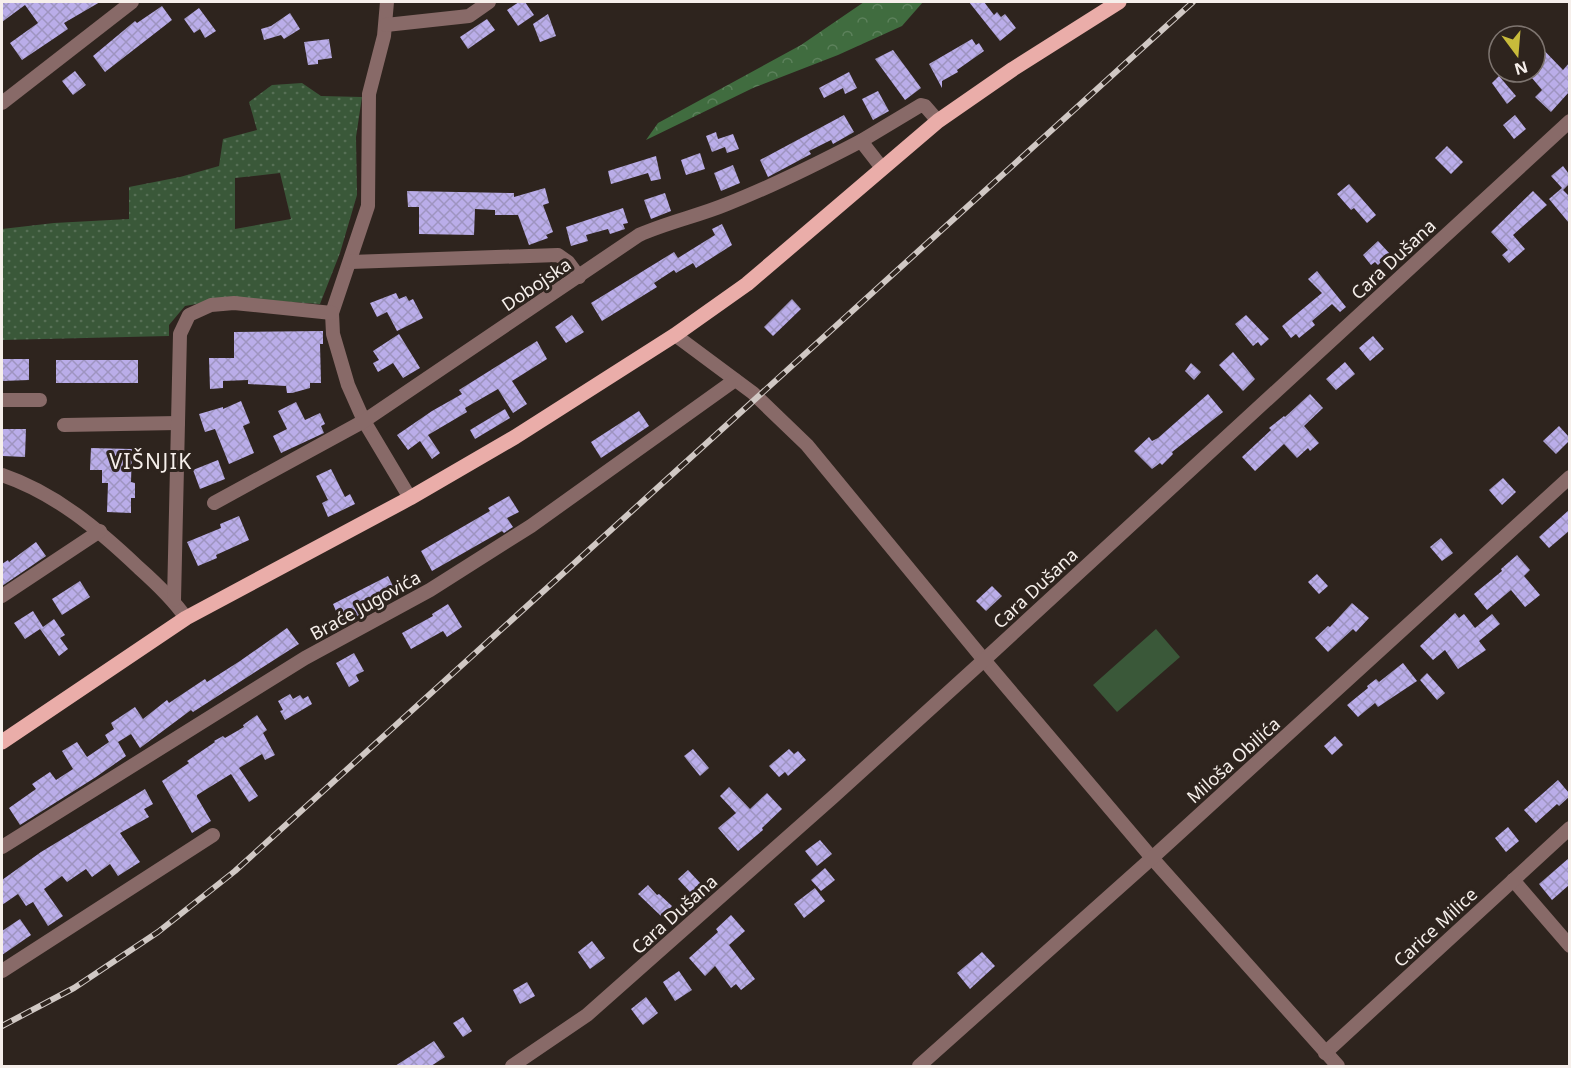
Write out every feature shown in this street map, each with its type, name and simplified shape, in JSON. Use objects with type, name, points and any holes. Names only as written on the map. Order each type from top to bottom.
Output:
[{"type":"main road","points":[[2,742],[186,618],[410,498],[515,437],[675,334],[747,284],[938,121],[1013,69],[1119,2]]},
{"type":"street","points":[[2,103],[132,2]]},
{"type":"street","points":[[387,2],[386,25],[369,94],[368,206],[332,313],[333,334],[348,386],[364,421],[410,498]]},
{"type":"street","points":[[386,25],[469,16],[489,2]]},
{"type":"street","name":"Dobojska","points":[[214,503],[364,421],[639,235],[726,205],[817,165],[921,105],[925,106],[938,121]]},
{"type":"street","name":"Cara Dušana","points":[[512,1066],[587,1015],[984,660],[1569,121]]},
{"type":"street","points":[[861,141],[882,168]]},
{"type":"street","points":[[350,262],[558,255],[568,262],[579,277]]},
{"type":"street","points":[[174,600],[180,334],[189,315],[211,304],[234,303],[332,313]]},
{"type":"street","points":[[675,334],[758,397],[807,445],[984,660],[1152,858],[1338,1066]]},
{"type":"street","name":"Braće Jugovića","points":[[4,840],[304,658],[430,590],[521,533],[735,380]]},
{"type":"street","points":[[2,400],[40,400]]},
{"type":"street","points":[[64,425],[178,423]]},
{"type":"street","points":[[2,475],[27,484],[100,531],[174,600],[186,618]]},
{"type":"street","name":"Miloša Obilića","points":[[919,1066],[1152,858],[1569,477]]},
{"type":"street","points":[[2,596],[100,531]]},
{"type":"street","name":"Carice Milice","points":[[1324,1053],[1569,828]]},
{"type":"street","points":[[2,971],[213,835]]},
{"type":"street","points":[[1513,880],[1569,946]]},
{"type":"green space","points":[[864,2],[923,2],[902,26],[838,55],[753,88],[646,140],[658,123],[801,45]]},
{"type":"green space","points":[[302,83],[321,96],[362,97],[356,137],[357,195],[340,253],[320,304],[230,298],[185,306],[169,325],[169,336],[2,340],[2,229],[54,223],[129,219],[129,187],[180,177],[219,166],[223,139],[257,130],[249,102],[272,85]],"holes":[[[280,173],[291,219],[235,229],[235,178]]]},
{"type":"green space","points":[[1156,629],[1180,657],[1117,712],[1093,685]]},
{"type":"building","points":[[2,2],[100,2],[64,23],[68,29],[22,60],[10,43],[38,23],[25,5],[2,22]]},
{"type":"building","points":[[519,2],[525,2],[534,15],[518,26],[507,10]]},
{"type":"building","points":[[969,2],[984,2],[994,15],[997,12],[1001,17],[1005,14],[1016,28],[1000,41]]},
{"type":"building","points":[[162,6],[172,20],[105,72],[93,56],[135,21],[137,23]]},
{"type":"building","points":[[199,8],[216,31],[205,38],[200,29],[194,33],[184,19]]},
{"type":"building","points":[[290,13],[300,29],[284,39],[281,35],[264,40],[261,29],[271,26]]},
{"type":"building","points":[[548,14],[556,36],[540,42],[533,24]]},
{"type":"building","points":[[487,19],[495,30],[468,49],[460,37]]},
{"type":"building","points":[[329,39],[332,58],[318,60],[318,64],[308,65],[304,42]]},
{"type":"building","points":[[972,39],[976,45],[979,43],[984,51],[957,70],[958,72],[942,81],[942,88],[929,64]]},
{"type":"building","points":[[893,50],[921,88],[905,100],[875,59]]},
{"type":"building","points":[[1547,53],[1563,70],[1569,63],[1569,92],[1551,112],[1535,97],[1542,90],[1537,84],[1547,84]]},
{"type":"building","points":[[75,71],[86,85],[73,95],[62,81]]},
{"type":"building","points":[[849,72],[857,88],[845,94],[843,88],[824,98],[819,88]]},
{"type":"building","points":[[1493,84],[1506,84],[1516,96],[1507,104]]},
{"type":"building","points":[[878,91],[889,111],[873,120],[862,99]]},
{"type":"building","points":[[844,115],[854,132],[833,144],[831,140],[809,151],[811,154],[768,177],[760,160]]},
{"type":"building","points":[[1515,115],[1526,129],[1514,139],[1503,125]]},
{"type":"building","points":[[716,132],[718,139],[733,134],[739,149],[727,153],[725,147],[712,152],[706,136]]},
{"type":"building","points":[[1447,146],[1463,162],[1451,174],[1435,158]]},
{"type":"building","points":[[700,153],[705,169],[686,175],[681,160]]},
{"type":"building","points":[[656,156],[661,179],[651,181],[648,173],[611,184],[608,171]]},
{"type":"building","points":[[733,165],[740,183],[721,191],[714,173]]},
{"type":"building","points":[[1563,166],[1569,174],[1569,184],[1563,190],[1569,196],[1569,223],[1549,199],[1562,188],[1551,176]]},
{"type":"building","points":[[1349,184],[1376,215],[1367,223],[1337,194]]},
{"type":"building","points":[[545,188],[549,203],[543,205],[553,232],[546,235],[548,238],[529,245],[518,215],[495,215],[495,210],[475,209],[474,235],[419,234],[419,207],[408,207],[407,191],[514,193],[514,197]]},
{"type":"building","points":[[1533,191],[1547,205],[1513,235],[1525,249],[1509,263],[1502,255],[1508,250],[1491,232]]},
{"type":"building","points":[[665,193],[671,211],[651,219],[644,200]]},
{"type":"building","points":[[623,208],[628,223],[623,224],[625,229],[610,234],[608,229],[586,235],[588,241],[571,246],[566,227]]},
{"type":"building","points":[[722,224],[732,245],[696,268],[693,263],[676,273],[674,270],[654,283],[657,287],[602,321],[591,303],[674,252],[678,258],[715,235],[712,229]]},
{"type":"building","points":[[1378,241],[1390,254],[1378,265],[1375,262],[1371,265],[1363,255]]},
{"type":"building","points":[[1317,271],[1346,307],[1340,312],[1332,304],[1312,321],[1315,325],[1299,338],[1296,334],[1291,338],[1282,326],[1322,293],[1308,279]]},
{"type":"building","points":[[396,293],[399,299],[406,296],[409,301],[413,299],[423,318],[397,331],[387,312],[377,317],[370,303]]},
{"type":"building","points":[[792,299],[801,309],[773,336],[764,327]]},
{"type":"building","points":[[572,315],[584,332],[566,343],[555,327]]},
{"type":"building","points":[[1246,315],[1269,339],[1261,346],[1258,342],[1253,346],[1235,324]]},
{"type":"building","points":[[323,331],[323,344],[320,344],[321,383],[310,383],[310,388],[292,393],[287,393],[286,386],[248,384],[248,380],[223,381],[223,388],[210,389],[209,358],[234,358],[234,332]]},
{"type":"building","points":[[399,334],[420,368],[403,378],[393,363],[378,372],[373,363],[379,360],[373,351]]},
{"type":"building","points":[[1373,336],[1384,349],[1370,361],[1359,348]]},
{"type":"building","points":[[537,341],[547,359],[512,381],[527,404],[513,413],[498,389],[465,408],[467,412],[428,435],[440,453],[432,459],[420,441],[408,450],[397,435],[462,394],[459,390]]},
{"type":"building","points":[[1233,352],[1255,379],[1243,391],[1219,365]]},
{"type":"building","points":[[2,359],[29,359],[29,380],[2,381]]},
{"type":"building","points":[[56,360],[138,360],[138,383],[56,383]]},
{"type":"building","points":[[1345,362],[1355,374],[1336,390],[1326,379]]},
{"type":"building","points":[[1191,363],[1201,372],[1194,380],[1185,371]]},
{"type":"building","points":[[1208,394],[1223,412],[1172,452],[1173,454],[1162,465],[1160,463],[1152,469],[1134,451],[1149,437],[1152,441],[1158,438]]},
{"type":"building","points":[[1310,394],[1323,408],[1304,426],[1319,443],[1310,451],[1308,448],[1297,458],[1284,444],[1255,471],[1242,457],[1271,430],[1269,428]]},
{"type":"building","points":[[241,401],[250,423],[243,426],[254,453],[229,464],[215,429],[205,432],[199,414],[223,407],[223,409]]},
{"type":"building","points":[[296,402],[305,420],[320,413],[325,424],[321,426],[324,433],[281,453],[273,436],[287,429],[278,411]]},
{"type":"building","points":[[505,409],[510,418],[475,439],[470,430]]},
{"type":"building","points":[[639,411],[649,426],[601,458],[591,442]]},
{"type":"building","points":[[1559,426],[1569,437],[1569,441],[1556,454],[1543,441]]},
{"type":"building","points":[[2,429],[26,429],[25,457],[3,456]]},
{"type":"building","points":[[91,448],[132,449],[131,482],[135,483],[135,498],[131,498],[131,513],[107,512],[108,483],[102,483],[102,470],[90,470]]},
{"type":"building","points":[[218,460],[225,479],[200,489],[193,470]]},
{"type":"building","points":[[331,469],[345,497],[350,494],[355,504],[328,517],[322,503],[328,500],[316,476]]},
{"type":"building","points":[[1503,478],[1516,492],[1502,505],[1489,490]]},
{"type":"building","points":[[509,496],[519,512],[507,518],[513,527],[432,571],[421,551],[490,511],[488,508]]},
{"type":"building","points":[[1569,510],[1569,531],[1549,548],[1539,537]]},
{"type":"building","points":[[239,516],[249,540],[198,566],[187,542],[221,528],[220,524]]},
{"type":"building","points":[[1441,538],[1453,553],[1442,561],[1430,547]]},
{"type":"building","points":[[36,542],[46,556],[2,586],[2,564],[8,560],[9,562]]},
{"type":"building","points":[[1517,555],[1530,570],[1524,576],[1540,595],[1525,607],[1511,590],[1487,610],[1474,594]]},
{"type":"building","points":[[1317,574],[1328,586],[1319,594],[1308,582]]},
{"type":"building","points":[[388,576],[397,594],[360,611],[362,614],[341,623],[333,604]]},
{"type":"building","points":[[80,581],[90,597],[62,615],[52,599]]},
{"type":"building","points":[[992,586],[1002,596],[986,611],[976,601]]},
{"type":"building","points":[[1352,603],[1369,618],[1356,632],[1353,629],[1328,652],[1315,638],[1328,626],[1330,627]]},
{"type":"building","points":[[448,604],[462,627],[447,637],[443,631],[411,649],[402,633],[433,616],[432,614]]},
{"type":"building","points":[[33,611],[43,627],[54,619],[65,635],[60,638],[68,649],[59,656],[40,629],[25,639],[14,623]]},
{"type":"building","points":[[1455,613],[1459,618],[1464,614],[1475,628],[1492,614],[1500,624],[1479,641],[1486,650],[1458,669],[1445,650],[1433,660],[1420,646]]},
{"type":"building","points":[[287,628],[299,644],[193,712],[191,710],[140,748],[131,734],[118,742],[126,756],[20,825],[9,808],[36,789],[32,784],[50,772],[56,780],[73,769],[62,751],[77,742],[87,757],[109,742],[105,735],[114,729],[111,723],[135,707],[143,719],[167,700],[169,703],[205,679],[207,682]]},
{"type":"building","points":[[354,653],[364,671],[356,675],[359,681],[349,687],[336,663]]},
{"type":"building","points":[[1403,663],[1417,681],[1378,707],[1375,703],[1358,717],[1347,705],[1376,679],[1379,682]]},
{"type":"building","points":[[1427,673],[1445,693],[1437,700],[1420,680]]},
{"type":"building","points":[[290,694],[293,699],[300,695],[303,699],[308,696],[312,704],[285,720],[278,701]]},
{"type":"building","points":[[257,715],[267,730],[263,733],[275,755],[265,760],[262,754],[239,768],[258,796],[249,802],[231,774],[197,795],[211,821],[192,833],[162,781],[189,763],[187,761],[214,741],[223,736],[225,738],[244,727],[243,725]]},
{"type":"building","points":[[1335,736],[1343,745],[1332,755],[1324,746]]},
{"type":"building","points":[[693,749],[709,768],[700,776],[684,756]]},
{"type":"building","points":[[789,749],[794,754],[798,751],[806,760],[788,776],[785,772],[779,777],[769,766]]},
{"type":"building","points":[[1558,780],[1569,793],[1569,797],[1559,806],[1557,804],[1536,823],[1524,810]]},
{"type":"building","points":[[729,787],[750,809],[767,793],[782,809],[762,828],[763,830],[738,851],[718,828],[736,813],[720,796]]},
{"type":"building","points":[[145,789],[153,804],[144,809],[149,817],[120,833],[140,862],[118,876],[110,864],[92,877],[86,869],[67,882],[62,876],[44,889],[63,916],[48,926],[33,902],[26,906],[18,894],[2,905],[2,880],[41,852]]},
{"type":"building","points":[[1508,827],[1519,841],[1506,852],[1495,838]]},
{"type":"building","points":[[820,840],[832,854],[817,866],[805,851]]},
{"type":"building","points":[[1569,858],[1569,885],[1552,900],[1539,884]]},
{"type":"building","points":[[825,868],[835,880],[821,891],[811,880]]},
{"type":"building","points":[[688,870],[701,884],[691,893],[678,879]]},
{"type":"building","points":[[648,885],[672,906],[662,917],[638,894]]},
{"type":"building","points":[[815,888],[825,901],[804,918],[794,904]]},
{"type":"building","points":[[731,915],[745,931],[729,945],[755,979],[741,990],[736,984],[731,988],[715,966],[705,976],[689,958],[718,932],[716,929]]},
{"type":"building","points":[[20,919],[31,935],[2,955],[2,931]]},
{"type":"building","points":[[592,941],[605,958],[590,969],[578,952]]},
{"type":"building","points":[[982,952],[995,966],[970,989],[957,973]]},
{"type":"building","points":[[679,971],[692,990],[675,1001],[663,982]]},
{"type":"building","points":[[527,982],[535,996],[520,1004],[513,990]]},
{"type":"building","points":[[646,997],[658,1013],[643,1025],[631,1009]]},
{"type":"building","points":[[463,1017],[472,1031],[463,1037],[453,1023]]},
{"type":"building","points":[[434,1041],[445,1057],[431,1066],[395,1066]]},
{"type":"railway","points":[[2,1026],[74,988],[158,932],[235,871],[1193,2]]},
{"type":"district","name":"VIŠNJIK","points":[[151,461]]}]
